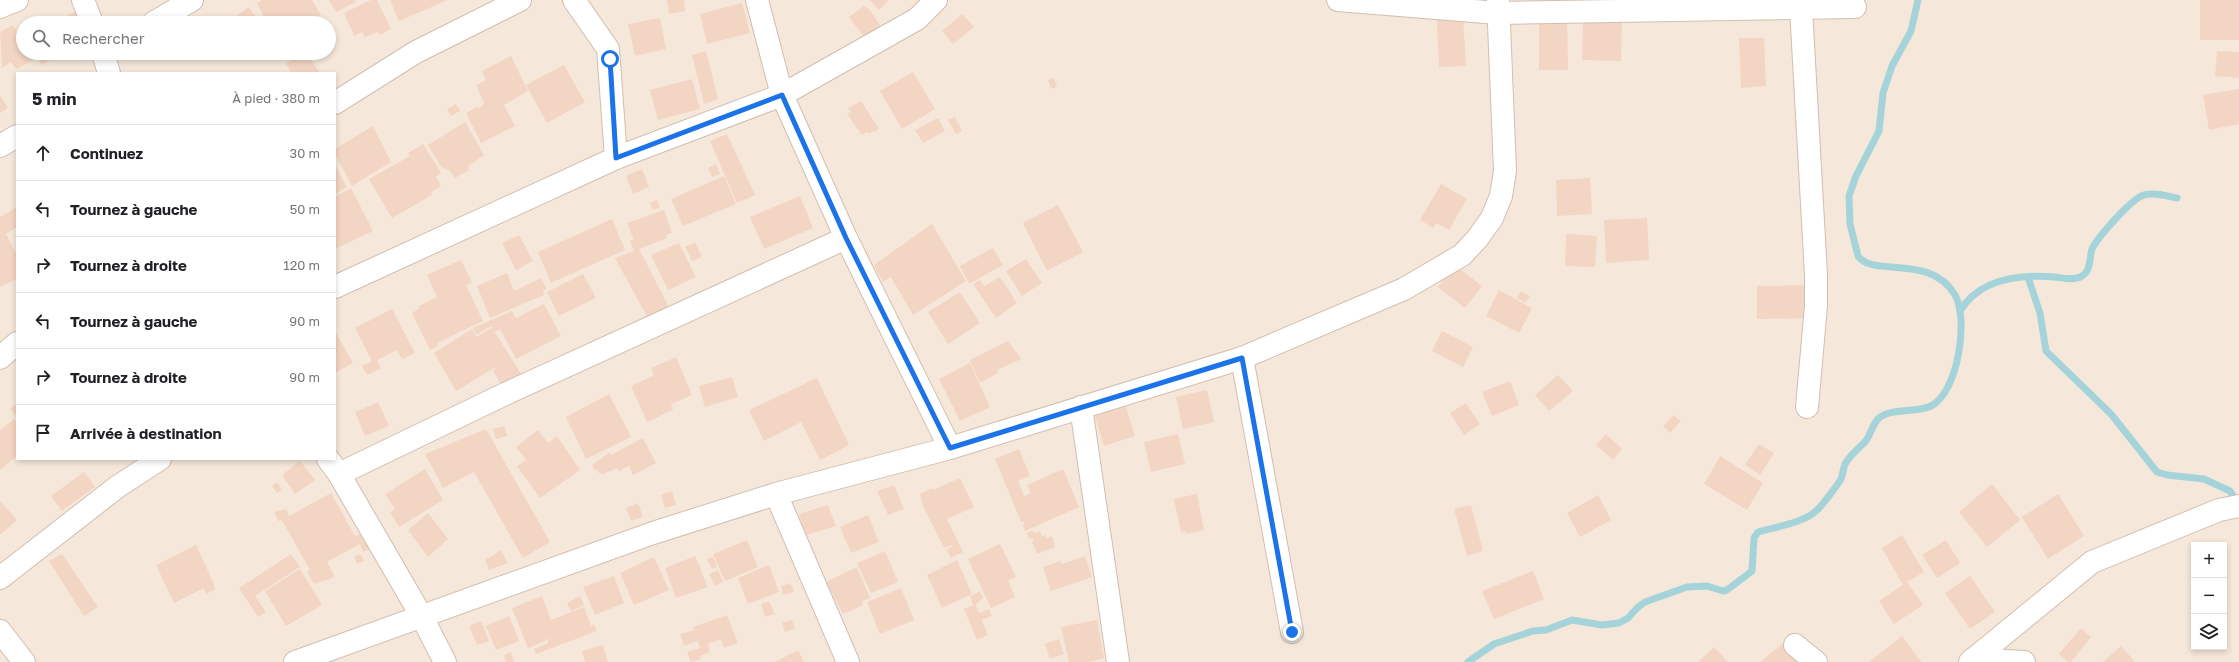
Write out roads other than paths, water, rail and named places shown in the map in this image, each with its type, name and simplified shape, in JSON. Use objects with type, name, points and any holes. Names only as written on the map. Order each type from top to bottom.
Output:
[{"type":"street","points":[[0,7],[17,0]]},
{"type":"street","points":[[84,0],[90,16]]},
{"type":"street","points":[[165,16],[192,0]]},
{"type":"street","points":[[336,102],[416,52],[520,0]]},
{"type":"street","points":[[574,0],[608,49],[616,158]]},
{"type":"street","points":[[757,0],[782,95],[846,238],[950,448]]},
{"type":"street","points":[[336,287],[616,158],[782,95],[917,19],[936,0]]},
{"type":"street","points":[[1338,0],[1498,7],[1855,7]]},
{"type":"street","points":[[295,662],[345,642],[422,617],[653,533],[776,494],[950,448],[1242,358],[1404,289],[1462,255],[1478,239],[1492,218],[1501,196],[1505,171],[1498,7]]},
{"type":"street","points":[[1801,8],[1816,275],[1816,306],[1807,407]]},
{"type":"street","points":[[0,146],[16,137]]},
{"type":"street","points":[[444,662],[422,617],[333,467],[503,395],[846,238]]},
{"type":"street","points":[[0,358],[16,344]]},
{"type":"street","points":[[1242,358],[1292,632]]},
{"type":"street","points":[[1081,407],[1118,662]]},
{"type":"street","points":[[0,578],[117,487],[158,460]]},
{"type":"street","points":[[776,494],[848,662]]},
{"type":"street","points":[[1972,661],[2092,562],[2219,510],[2239,506]]},
{"type":"street","points":[[0,631],[24,662]]},
{"type":"street","points":[[1795,645],[1816,662]]},
{"type":"street","points":[[1972,661],[2024,662]]},
{"type":"waterway","points":[[1468,662],[1494,644],[1533,631],[1546,630],[1572,620],[1602,625],[1619,623],[1628,618],[1645,602],[1687,587],[1707,586],[1723,591],[1727,590],[1752,571],[1754,538],[1758,532],[1797,521],[1805,518],[1817,510],[1841,479],[1844,466],[1847,461],[1865,442],[1879,418],[1890,413],[1931,406],[1940,398],[1948,387],[1954,371],[1961,337],[1959,306],[1955,295],[1945,282],[1932,274],[1918,270],[1876,265],[1865,262],[1858,256],[1850,224],[1849,196],[1856,176],[1879,131],[1883,93],[1892,66],[1911,31],[1918,0]]},
{"type":"waterway","points":[[1960,311],[1968,300],[1978,291],[2002,280],[2028,276],[2072,279],[2079,278],[2087,271],[2092,249],[2095,244],[2115,219],[2132,203],[2148,194],[2177,198]]},
{"type":"waterway","points":[[2028,277],[2040,313],[2046,351],[2111,414],[2157,472],[2167,475],[2204,479],[2230,491],[2238,504]]}]
